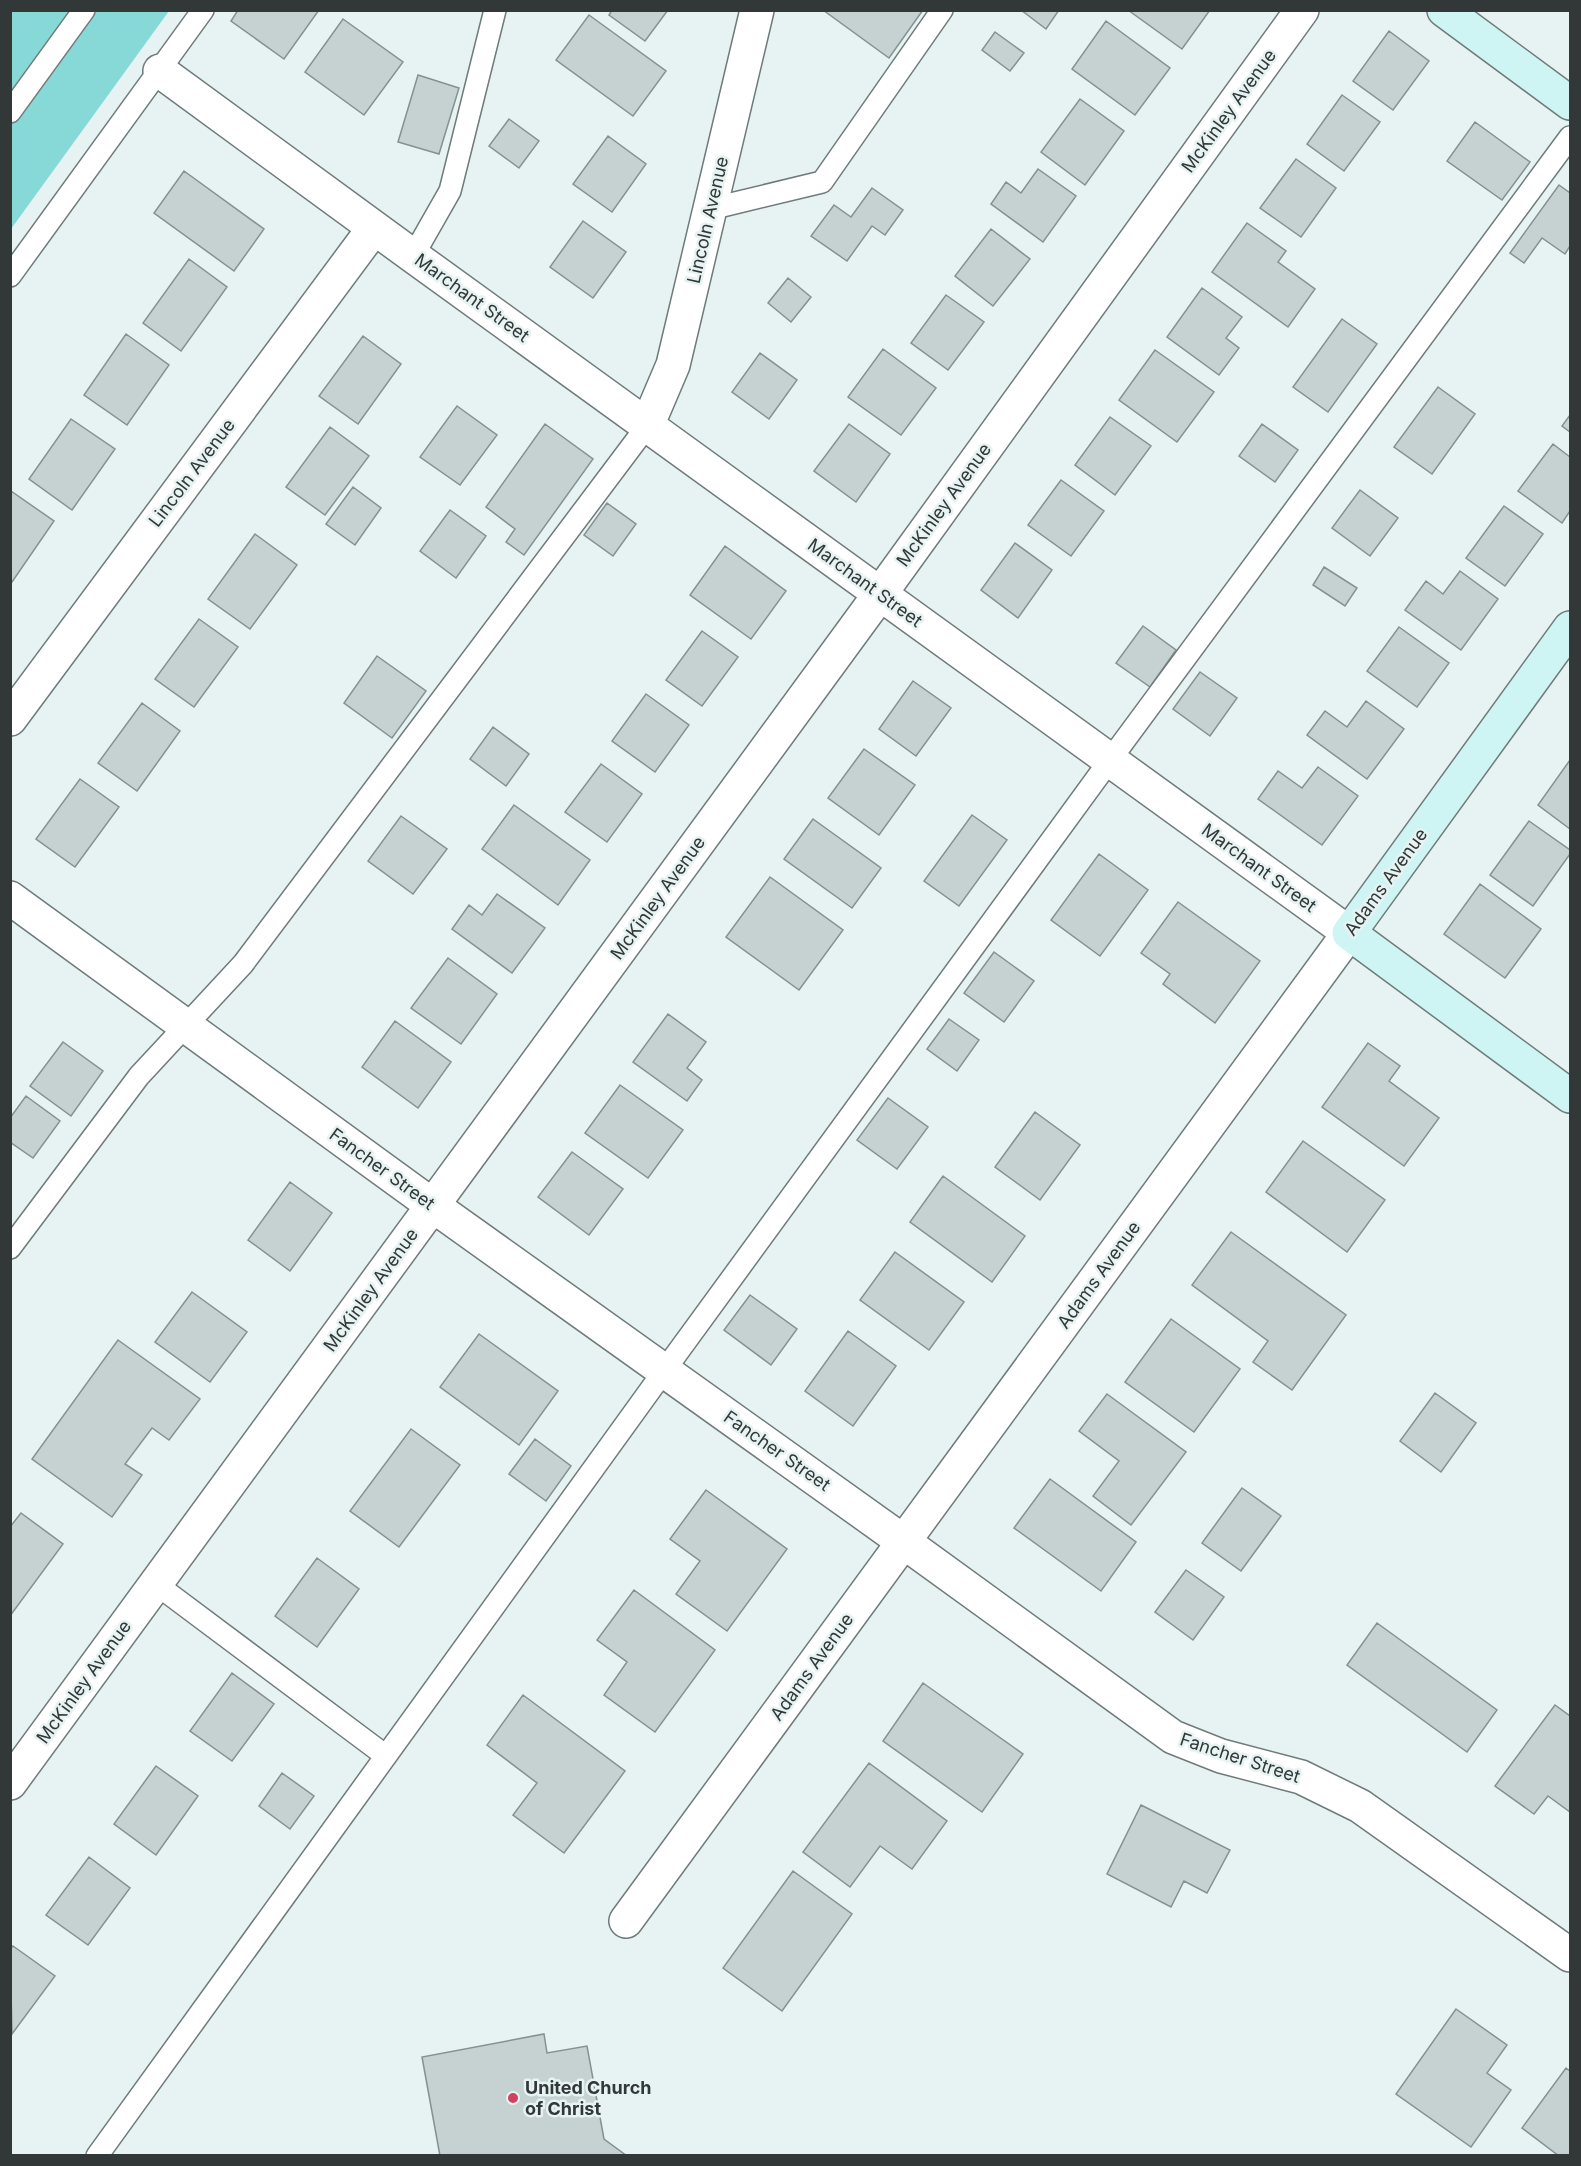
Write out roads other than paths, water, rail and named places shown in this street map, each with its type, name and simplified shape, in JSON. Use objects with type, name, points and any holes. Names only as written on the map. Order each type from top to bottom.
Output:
[{"type":"street","name":"Lincoln Avenue","points":[[647,426],[674,365],[757,10]]},
{"type":"street","name":"McKinley Avenue","points":[[10,1783],[880,594],[1302,10]]},
{"type":"street","points":[[1444,10],[1570,103]]},
{"type":"street","name":"Marchant Street","points":[[160,71],[1349,933],[1570,1096]]},
{"type":"street","name":"Lincoln Avenue","points":[[10,719],[374,228]]},
{"type":"street","name":"Adams Avenue","points":[[626,1920],[1570,628]]},
{"type":"street","name":"Fancher Street","points":[[10,898],[432,1205],[1173,1737],[1221,1756],[1301,1777],[1360,1806],[1570,1955]]},
{"type":"lane","points":[[10,112],[84,10]]},
{"type":"lane","points":[[10,276],[203,10]]},
{"type":"lane","points":[[413,256],[450,191],[495,10]]},
{"type":"lane","points":[[710,209],[822,182],[942,10]]},
{"type":"lane","points":[[98,2156],[664,1371],[1110,760],[1570,137]]},
{"type":"lane","points":[[10,1248],[139,1076],[243,964],[647,426]]},
{"type":"lane","points":[[156,1584],[386,1756]]},
{"type":"place","name":"United Church of Christ","points":[[513,2098]]}]
